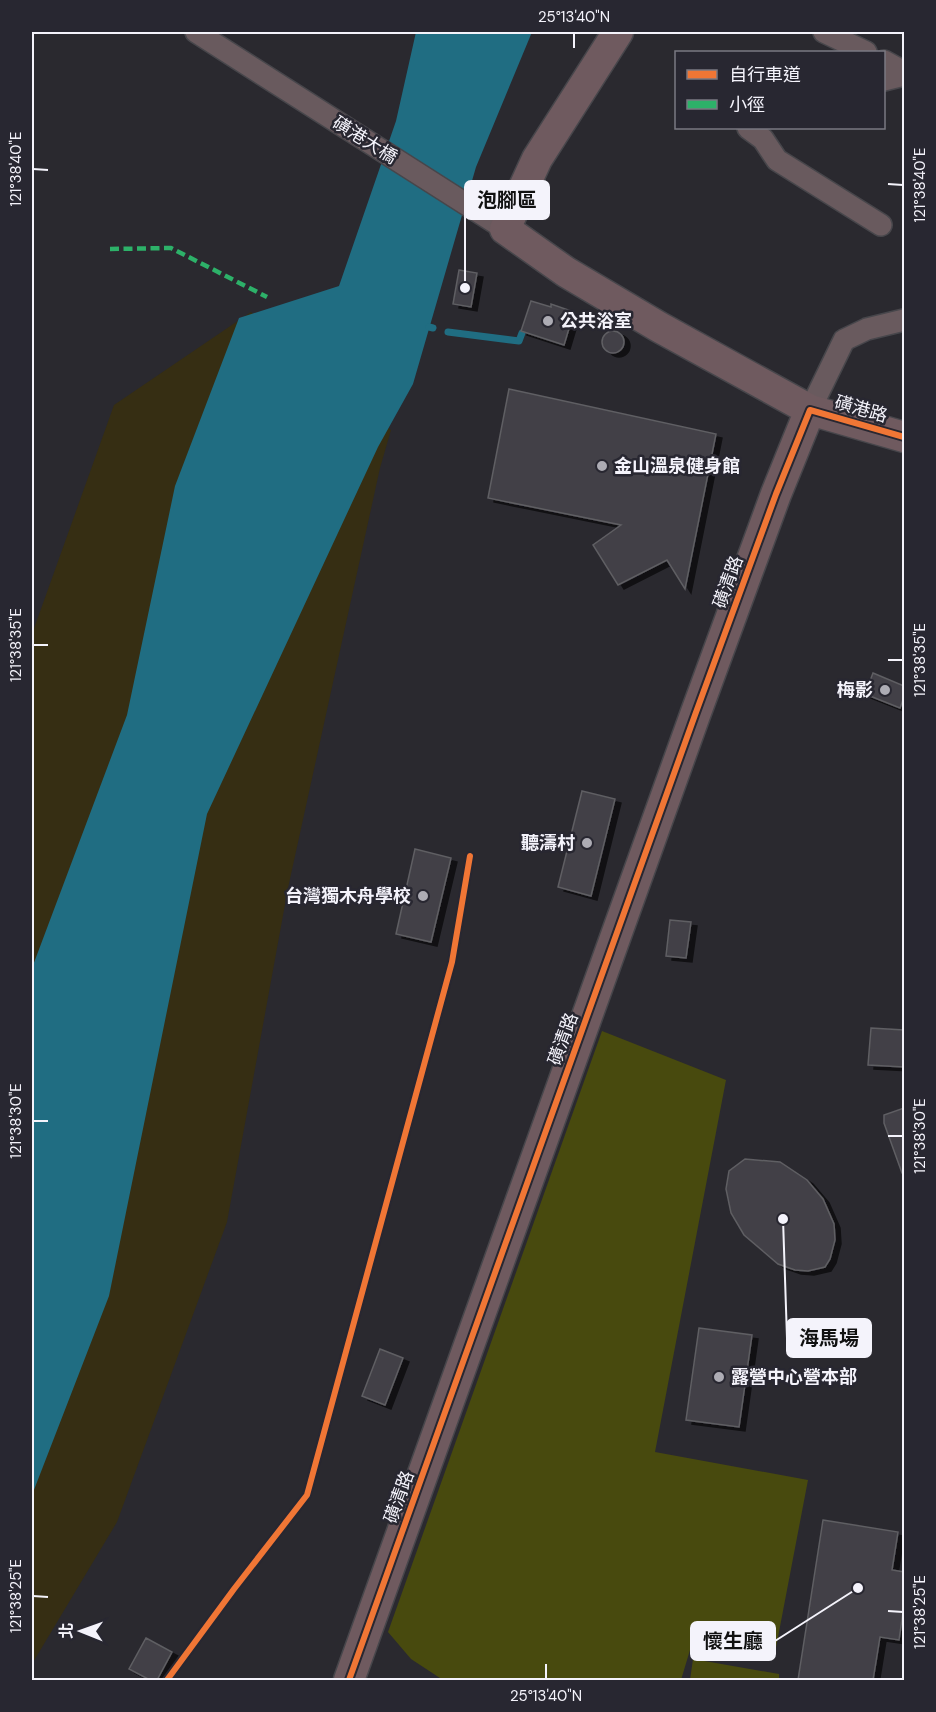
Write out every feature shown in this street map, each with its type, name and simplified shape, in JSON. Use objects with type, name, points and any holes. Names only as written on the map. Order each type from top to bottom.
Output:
[{"type":"street","name":"磺港大橋","points":[[196,32],[505,229]]},
{"type":"street","points":[[505,229],[537,159],[618,32]]},
{"type":"street","points":[[824,32],[864,51]]},
{"type":"street","points":[[885,62],[904,74]]},
{"type":"street","points":[[885,80],[904,74]]},
{"type":"street","points":[[750,129],[763,138],[777,160],[881,225]]},
{"type":"street","name":"磺港路","points":[[505,229],[566,272],[659,327],[810,410],[904,437]]},
{"type":"street","points":[[810,410],[844,340],[867,329],[904,320]]},
{"type":"street","name":"磺清路","points":[[349,1680],[695,716],[776,494],[810,410]]},
{"type":"shaded area","points":[[602,1031],[726,1080],[655,1452],[808,1480],[774,1658],[690,1650],[681,1680],[443,1680],[411,1659],[388,1632]]},
{"type":"shaded area","points":[[693,1659],[779,1674],[779,1680],[690,1680]]},
{"type":"sand","points":[[251,312],[391,430],[380,468],[288,888],[227,1222],[117,1522],[32,1664],[32,634],[114,405]]},
{"type":"water","points":[[416,32],[532,32],[476,167],[413,384],[378,447],[207,814],[109,1296],[32,1495],[32,968],[127,715],[175,486],[239,318],[339,286],[396,121]]},
{"type":"building","points":[[459,270],[477,273],[471,307],[453,304]]},
{"type":"building","name":"公共浴室","points":[[531,301],[551,307],[551,304],[574,312],[564,345],[521,331]]},
{"type":"building","points":[[613,331],[621,334],[624,342],[621,350],[613,353],[605,350],[602,342],[605,334]]},
{"type":"building","name":"金山溫泉健身館","points":[[509,389],[716,434],[685,589],[667,560],[618,585],[593,545],[621,525],[488,498]]},
{"type":"building","name":"梅影","points":[[873,673],[904,686],[904,697],[900,708],[865,694]]},
{"type":"building","name":"聽濤村","points":[[582,791],[615,799],[591,896],[558,887]]},
{"type":"building","name":"台灣獨木舟學校","points":[[415,849],[451,858],[431,942],[396,934]]},
{"type":"building","points":[[670,920],[691,922],[686,958],[666,956]]},
{"type":"building","points":[[871,1028],[904,1030],[904,1067],[868,1065]]},
{"type":"building","points":[[904,1108],[904,1173],[902,1173],[884,1123],[884,1115]]},
{"type":"building","points":[[745,1159],[780,1162],[807,1180],[823,1199],[834,1224],[835,1240],[830,1259],[825,1267],[808,1271],[795,1270],[778,1264],[744,1235],[731,1213],[726,1189],[729,1171]]},
{"type":"building","name":"露營中心營本部","points":[[699,1328],[752,1335],[739,1427],[686,1420]]},
{"type":"building","points":[[380,1349],[403,1358],[385,1405],[362,1396]]},
{"type":"building","points":[[823,1520],[898,1532],[892,1570],[904,1572],[904,1605],[899,1640],[880,1637],[873,1680],[798,1680]]},
{"type":"building","points":[[146,1638],[172,1652],[157,1680],[150,1680],[129,1669]]},
{"type":"waterway","points":[[429,327],[433,328]]},
{"type":"waterway","points":[[448,332],[519,341],[522,333]]},
{"type":"marked path","points":[[110,249],[171,248],[267,297]]},
{"type":"cycle path","points":[[349,1680],[695,715],[776,494],[810,410],[904,437]]},
{"type":"cycle path","points":[[167,1680],[307,1495],[452,962],[470,856]]},
{"type":"place","name":"泡腳區","points":[[465,288]]},
{"type":"place","name":"公共浴室","points":[[548,321]]},
{"type":"place","name":"金山溫泉健身館","points":[[602,466]]},
{"type":"place","name":"梅影","points":[[885,690]]},
{"type":"place","name":"聽濤村","points":[[587,843]]},
{"type":"place","name":"台灣獨木舟學校","points":[[423,896]]},
{"type":"place","name":"海馬場","points":[[783,1219]]},
{"type":"place","name":"露營中心營本部","points":[[719,1377]]},
{"type":"place","name":"懷生廳","points":[[858,1588]]}]
